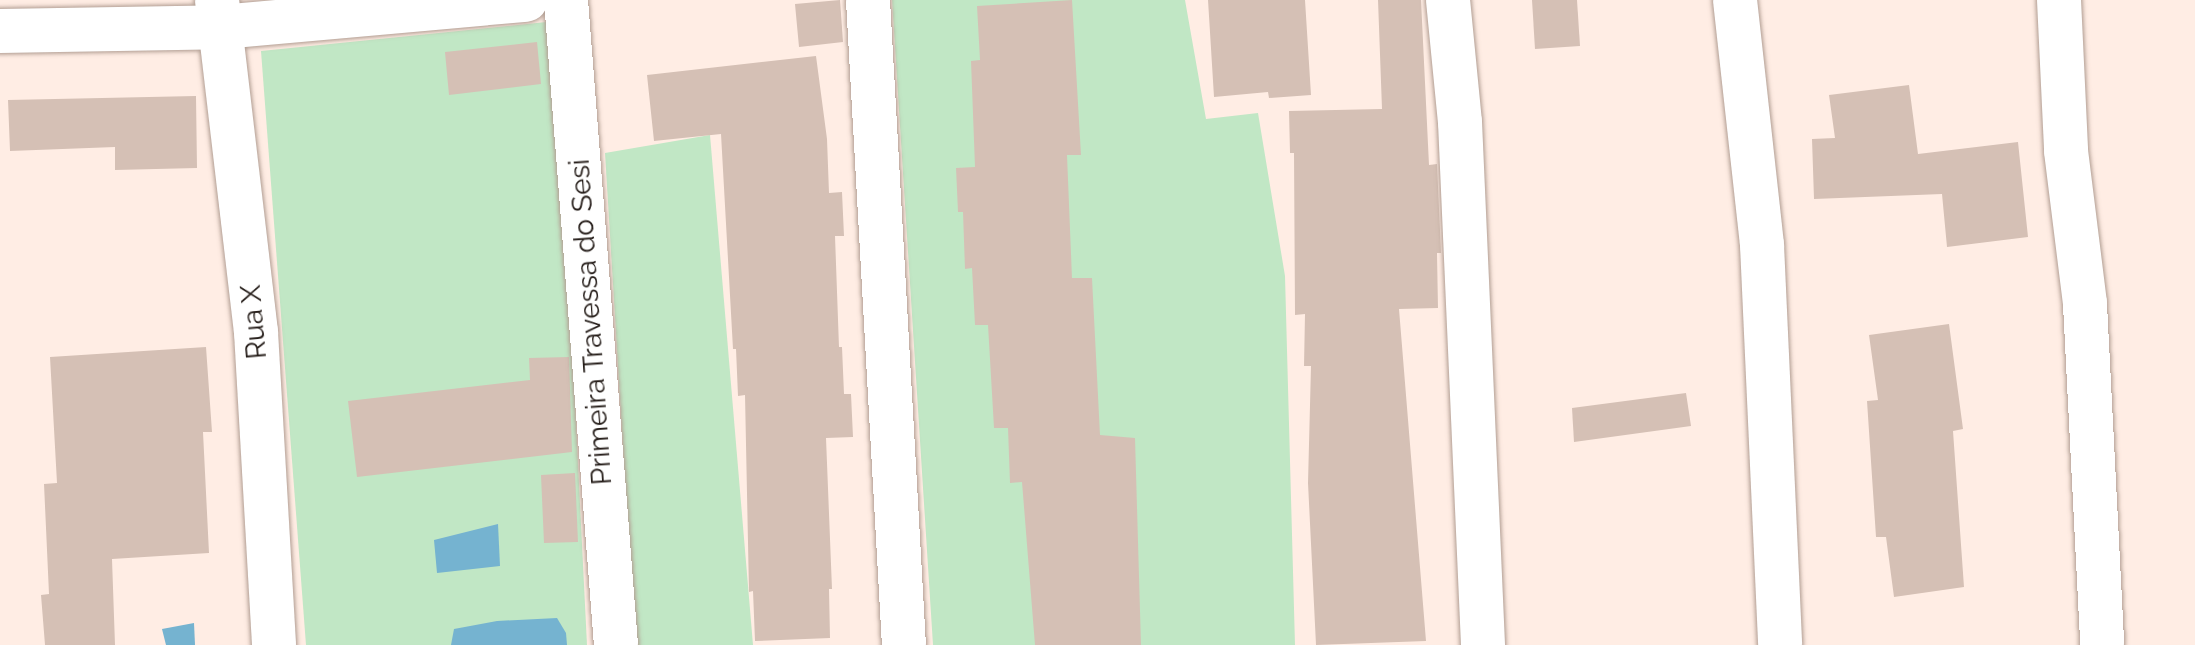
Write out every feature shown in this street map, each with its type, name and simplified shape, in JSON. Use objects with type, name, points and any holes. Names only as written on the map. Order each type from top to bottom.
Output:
[{"type":"street","points":[[0,31],[219,14],[526,0]]},
{"type":"street","name":"Primeira Travessa do Sesi","points":[[566,0],[616,645]]},
{"type":"street","points":[[868,0],[904,645]]},
{"type":"street","points":[[1448,0],[1460,122],[1483,645]]},
{"type":"street","points":[[1735,0],[1762,245],[1780,645]]},
{"type":"street","points":[[2059,0],[2066,151],[2085,304],[2102,645]]},
{"type":"street","name":"Rua X","points":[[219,14],[256,332],[274,645]]},
{"type":"green space","points":[[892,0],[1185,0],[1206,119],[1258,113],[1285,276],[1295,645],[933,645]]},
{"type":"green space","points":[[556,21],[587,645],[306,645],[261,51]]},
{"type":"green space","points":[[710,135],[753,645],[635,645],[605,153]]},
{"type":"water","points":[[498,524],[500,566],[437,573],[434,540]]},
{"type":"water","points":[[557,618],[566,633],[567,645],[451,645],[454,629],[497,621]]},
{"type":"water","points":[[194,623],[195,645],[166,645],[162,629]]},
{"type":"building","points":[[840,0],[843,42],[799,47],[795,4]]},
{"type":"building","points":[[1072,0],[1081,155],[1067,155],[1072,278],[1092,278],[1100,435],[1135,438],[1141,645],[1035,645],[1022,482],[1010,483],[1008,428],[994,428],[988,325],[975,325],[972,268],[965,269],[963,212],[958,212],[956,168],[975,167],[971,61],[980,60],[977,6]]},
{"type":"building","points":[[1208,0],[1305,0],[1311,95],[1269,98],[1268,92],[1214,97]]},
{"type":"building","points":[[1378,0],[1421,0],[1429,165],[1437,164],[1441,253],[1437,253],[1438,308],[1399,309],[1426,641],[1316,645],[1308,483],[1311,366],[1304,366],[1305,314],[1295,315],[1294,153],[1290,153],[1289,111],[1382,109]]},
{"type":"building","points":[[1532,0],[1577,0],[1580,46],[1535,49]]},
{"type":"building","points":[[537,42],[541,84],[449,95],[445,52]]},
{"type":"building","points":[[816,56],[827,139],[829,193],[842,192],[844,236],[835,236],[839,347],[842,347],[844,394],[851,394],[853,437],[826,438],[832,589],[829,589],[830,638],[755,641],[753,591],[749,592],[745,395],[738,396],[736,349],[733,349],[721,134],[654,141],[647,75]]},
{"type":"building","points":[[1909,85],[1918,154],[2018,142],[2028,237],[1947,247],[1942,194],[1814,199],[1812,139],[1835,138],[1829,95]]},
{"type":"building","points":[[196,96],[197,168],[115,170],[115,147],[10,151],[8,100]]},
{"type":"building","points":[[1949,324],[1963,429],[1953,431],[1964,587],[1894,597],[1886,537],[1876,537],[1867,401],[1878,400],[1869,335]]},
{"type":"building","points":[[206,347],[212,432],[203,432],[209,553],[112,559],[115,645],[45,645],[41,595],[49,594],[44,484],[57,483],[50,357]]},
{"type":"building","points":[[569,357],[572,452],[357,477],[348,401],[530,380],[529,358]]},
{"type":"building","points":[[1686,393],[1691,426],[1574,442],[1572,408]]},
{"type":"building","points":[[575,473],[578,542],[544,543],[541,475]]}]
